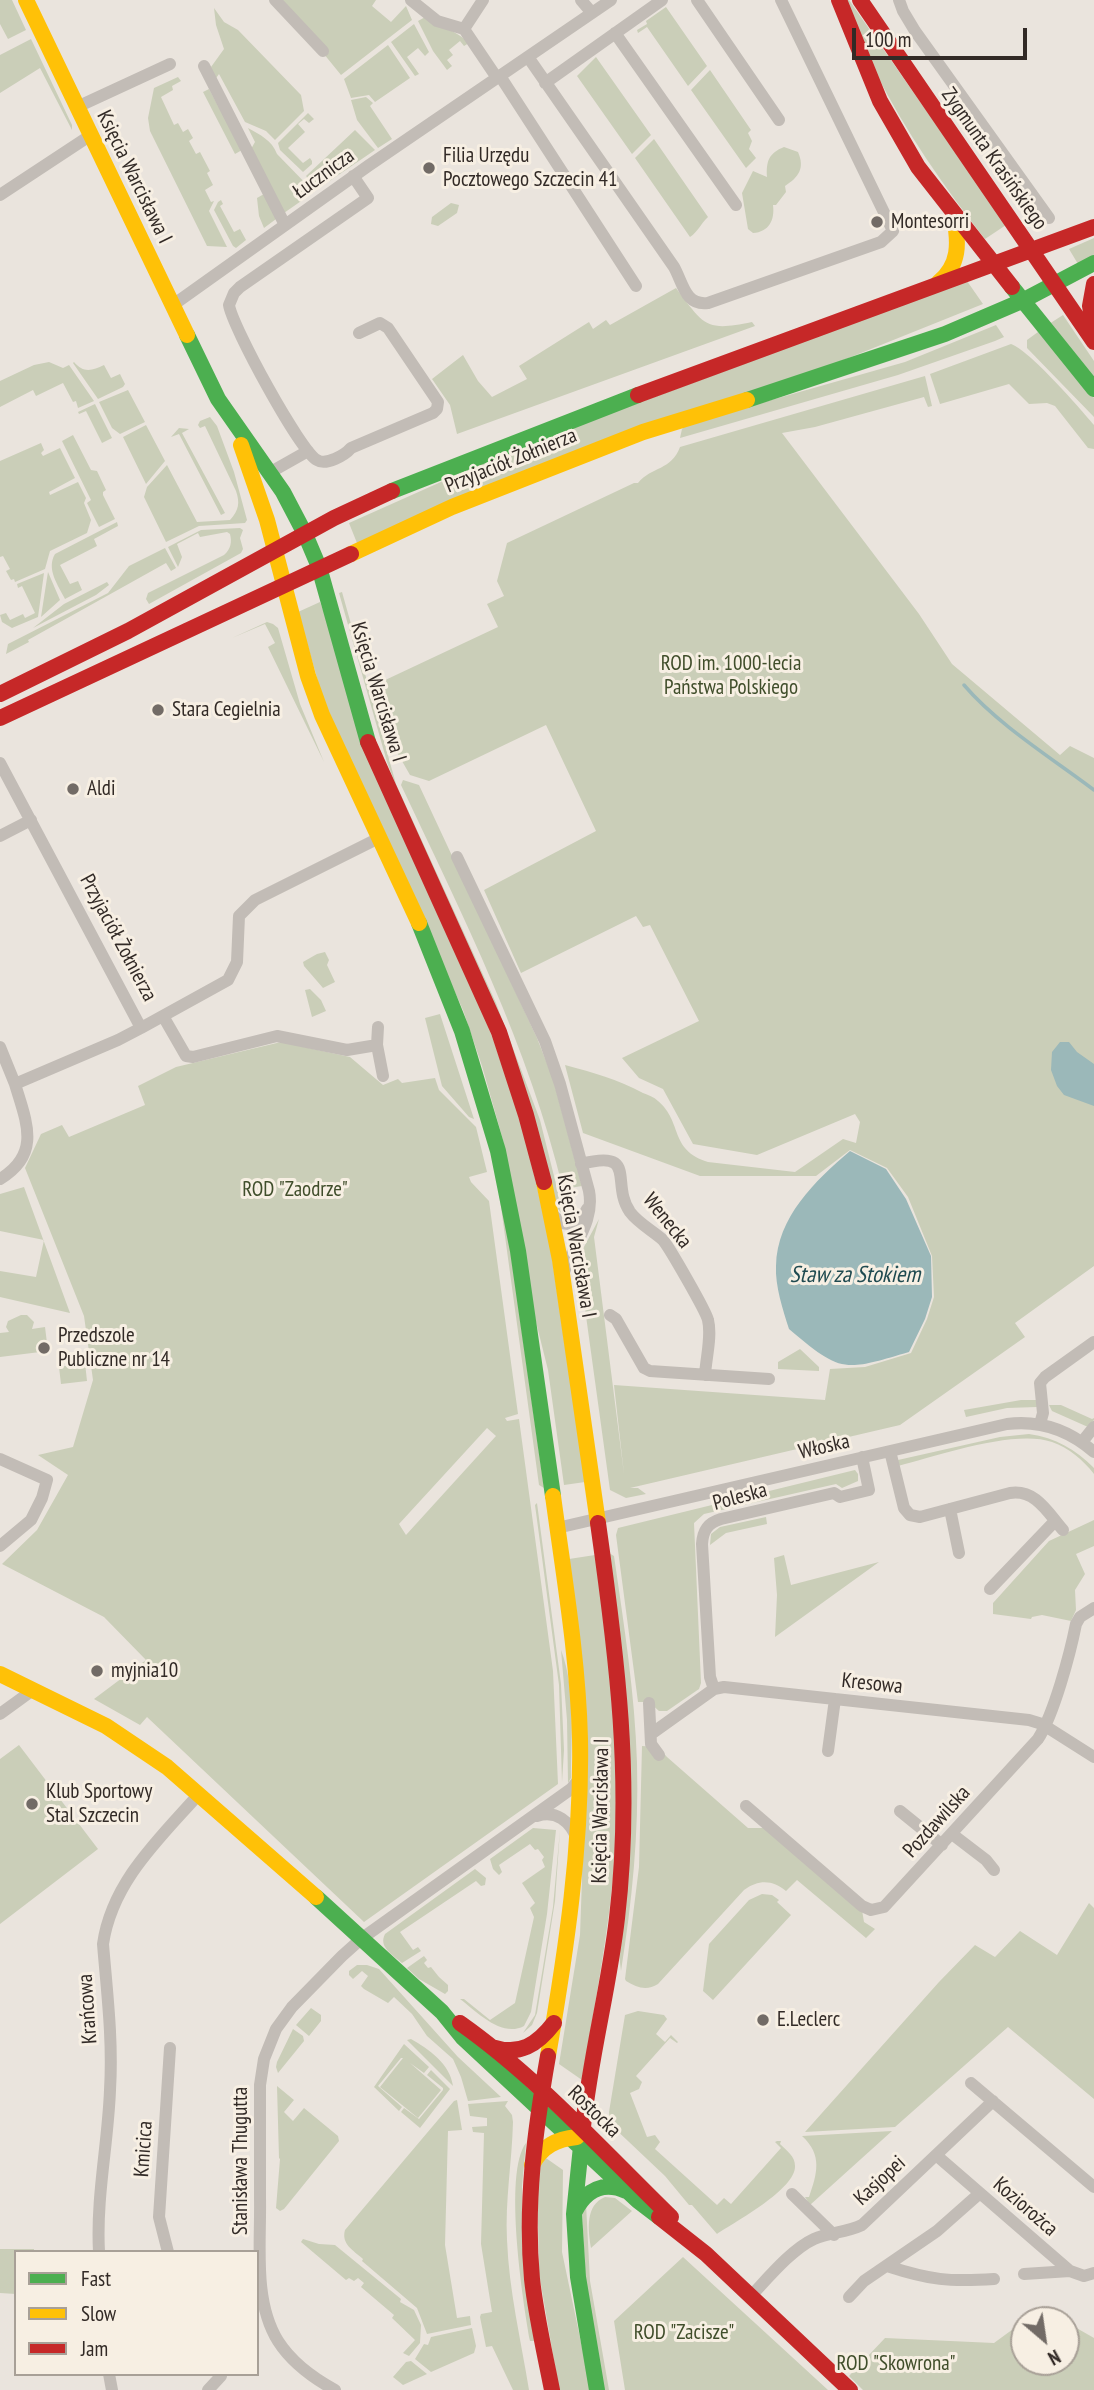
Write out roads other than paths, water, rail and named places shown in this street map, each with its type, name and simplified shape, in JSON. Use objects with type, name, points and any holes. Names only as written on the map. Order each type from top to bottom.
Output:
[{"type":"street","name":"Księcia Warcisława I","points":[[26,0],[228,416],[254,480],[321,715],[445,984],[490,1119],[514,1231],[575,1656],[580,1776],[578,1843],[568,1942],[530,2170],[528,2225],[532,2280],[552,2390]]},
{"type":"street","points":[[275,0],[323,51]]},
{"type":"street","points":[[411,0],[437,21],[464,29],[636,286]]},
{"type":"street","points":[[464,29],[483,0]]},
{"type":"street","points":[[581,0],[592,13]]},
{"type":"street","name":"Łucznicza","points":[[173,305],[353,176],[611,0]]},
{"type":"street","points":[[545,83],[662,0]]},
{"type":"street","points":[[697,0],[779,120]]},
{"type":"street","points":[[527,57],[674,267],[688,297],[696,303],[708,303],[881,242],[893,231],[781,0]]},
{"type":"street","points":[[839,0],[864,66],[890,120],[918,167],[1094,389]]},
{"type":"street","name":"Zygmunta Krasińskiego","points":[[860,0],[1094,342]]},
{"type":"street","points":[[899,0],[915,31],[1049,218]]},
{"type":"street","points":[[615,33],[736,205]]},
{"type":"street","name":"Księcia Warcisława I","points":[[77,107],[170,64]]},
{"type":"street","points":[[204,66],[285,225]]},
{"type":"street","points":[[0,195],[91,135]]},
{"type":"street","points":[[353,176],[368,198],[240,287],[229,305],[265,383],[307,451],[317,461],[324,462],[347,453],[351,448],[433,414],[437,409],[438,402],[388,328],[380,323],[359,333]]},
{"type":"street","points":[[928,290],[948,275],[956,261],[958,235],[951,211]]},
{"type":"street","name":"Przyjaciół Żołnierza","points":[[0,694],[128,631],[305,534],[405,485],[495,448],[1094,227]]},
{"type":"street","name":"Przyjaciół Żołnierza","points":[[0,718],[452,507],[589,451],[685,418],[873,360],[945,334],[1022,300],[1094,263]]},
{"type":"street","points":[[1094,284],[1090,306],[1094,329]]},
{"type":"street","name":"Księcia Warcisława I","points":[[228,416],[295,512],[319,568],[363,729],[499,1032],[526,1115],[551,1212],[618,1671],[625,1785],[617,1920],[592,2074],[578,2138],[574,2214],[579,2289],[597,2390]]},
{"type":"street","points":[[269,473],[307,451]]},
{"type":"street","name":"Przyjaciół Żołnierza","points":[[0,763],[6,785],[31,820],[141,1028],[15,1084]]},
{"type":"street","points":[[0,836],[31,820]]},
{"type":"street","points":[[141,1028],[228,980],[237,962],[239,916],[247,906],[379,838]]},
{"type":"street","points":[[457,857],[545,1041],[560,1084],[589,1191],[592,1205],[590,1216],[562,1277]]},
{"type":"street","points":[[163,1016],[186,1056],[193,1057],[277,1036],[347,1050],[377,1045]]},
{"type":"street","points":[[378,1027],[377,1045],[383,1076]]},
{"type":"street","points":[[0,1047],[15,1084],[29,1133],[24,1156],[18,1165],[0,1179]]},
{"type":"street","name":"Wenecka","points":[[581,1164],[600,1159],[613,1161],[618,1168],[628,1210],[665,1242],[708,1319],[705,1375]]},
{"type":"street","points":[[551,1212],[561,1223],[569,1224],[581,1220],[587,1209],[589,1191]]},
{"type":"street","points":[[610,1315],[617,1319],[644,1368],[650,1371],[769,1379]]},
{"type":"street","points":[[1040,1424],[1043,1413],[1041,1383],[1045,1377],[1094,1342]]},
{"type":"street","name":"Włoska","points":[[557,1528],[597,1521],[1007,1424],[1040,1424],[1063,1432],[1094,1452]]},
{"type":"street","points":[[1082,1442],[1094,1427]]},
{"type":"street","points":[[890,1451],[907,1513],[920,1517],[1010,1493],[1021,1493],[1037,1499],[1059,1525],[990,1588]]},
{"type":"street","name":"Poleska","points":[[715,1689],[710,1677],[703,1532],[709,1525],[721,1519],[834,1493],[840,1497],[869,1490],[862,1457]]},
{"type":"street","points":[[0,1459],[47,1480],[31,1520],[2,1540]]},
{"type":"street","points":[[950,1509],[959,1553]]},
{"type":"street","name":"Pozdawilska","points":[[746,1806],[869,1909],[888,1905],[1038,1739],[1045,1726],[1076,1624],[1080,1617],[1094,1608]]},
{"type":"street","name":"Rostocka","points":[[0,1674],[121,1735],[167,1768],[442,2012],[491,2046],[627,2192],[706,2254]]},
{"type":"street","name":"Kresowa","points":[[715,1689],[724,1687],[1029,1720],[1045,1726],[1094,1757]]},
{"type":"street","points":[[651,1734],[715,1689]]},
{"type":"street","points":[[0,1714],[33,1690]]},
{"type":"street","points":[[828,1751],[835,1699]]},
{"type":"street","points":[[649,1703],[651,1744],[659,1755]]},
{"type":"street","points":[[361,1939],[571,1789],[580,1776]]},
{"type":"street","name":"Krańcowa","points":[[99,2250],[99,2209],[111,2086],[111,2016],[103,1944],[105,1932],[114,1904],[132,1871],[198,1794]]},
{"type":"street","points":[[900,1811],[942,1845]]},
{"type":"street","points":[[527,1820],[546,1814],[559,1817],[572,1828],[578,1843]]},
{"type":"street","points":[[952,1834],[986,1860],[994,1870]]},
{"type":"street","name":"Stanisława Thugutta","points":[[335,2390],[306,2371],[284,2350],[264,2306],[260,2085],[261,2070],[268,2048],[284,2018],[361,1939]]},
{"type":"street","name":"Rostocka","points":[[442,2012],[463,2038],[541,2102]]},
{"type":"street","points":[[491,2046],[511,2052],[527,2049],[540,2041],[555,2020]]},
{"type":"street","name":"Kmicica","points":[[167,2250],[159,2217],[170,2048]]},
{"type":"street","points":[[541,2102],[580,2093],[592,2074]]},
{"type":"street","points":[[971,2083],[1094,2187]]},
{"type":"street","name":"Kasjopei","points":[[751,2296],[806,2244],[820,2237],[862,2225],[993,2101]]},
{"type":"street","points":[[530,2170],[537,2155],[546,2146],[578,2138]]},
{"type":"street","name":"Rostocka","points":[[578,2138],[599,2146],[706,2254],[850,2390]]},
{"type":"street","name":"Koziorożca","points":[[936,2155],[1070,2271]]},
{"type":"street","points":[[574,2214],[579,2203],[592,2190],[610,2186],[627,2192]]},
{"type":"street","points":[[849,2297],[864,2281],[936,2231],[980,2193]]},
{"type":"street","points":[[792,2194],[834,2235]]},
{"type":"street","points":[[887,2266],[913,2275],[948,2281],[994,2278]]},
{"type":"street","points":[[1024,2274],[1070,2271],[1084,2276],[1094,2273]]},
{"type":"street","points":[[208,2390],[221,2376]]},
{"type":"water","points":[[1060,1042],[1069,1042],[1077,1052],[1094,1064],[1094,1106],[1064,1095],[1057,1086],[1051,1070],[1052,1052]]},
{"type":"water","name":"Staw za Stokiem","points":[[850,1151],[886,1169],[906,1199],[931,1256],[932,1297],[909,1352],[856,1365],[833,1361],[789,1329],[776,1274],[778,1248],[783,1232],[800,1201]]},
{"type":"waterway","points":[[964,685],[992,714],[1094,790]]},
{"type":"place","name":"Filia Urzędu Pocztowego Szczecin 41","points":[[429,168]]},
{"type":"place","name":"Montesorri","points":[[877,222]]},
{"type":"place","name":"Stara Cegielnia","points":[[158,710]]},
{"type":"place","name":"Aldi","points":[[73,789]]},
{"type":"place","name":"Przedszole Publiczne nr 14","points":[[44,1348]]},
{"type":"place","name":"myjnia10","points":[[97,1671]]},
{"type":"place","name":"Klub Sportowy Stal Szczecin","points":[[32,1804]]},
{"type":"place","name":"E.Leclerc","points":[[763,2020]]},
{"type":"park label","name":"ROD im. 1000-lecia Państwa Polskiego","points":[[731,676]]},
{"type":"park label","name":"ROD \"Zaodrze\"","points":[[295,1190]]},
{"type":"park label","name":"ROD \"Zacisze\"","points":[[684,2333]]},
{"type":"park label","name":"ROD \"Skowrona\"","points":[[896,2364]]}]
